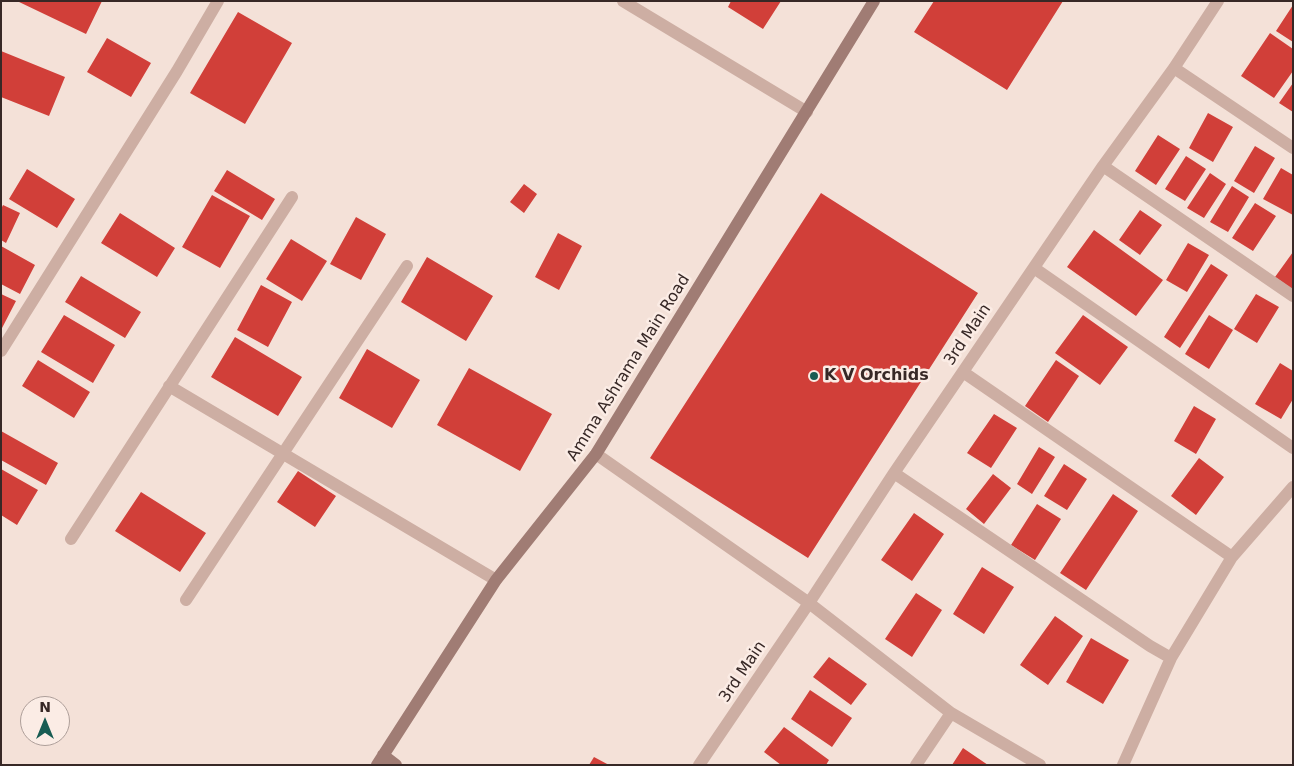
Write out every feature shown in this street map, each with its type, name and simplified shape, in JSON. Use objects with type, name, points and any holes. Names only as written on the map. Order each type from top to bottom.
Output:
[{"type":"street","points":[[1,351],[178,71],[218,1]]},
{"type":"street","points":[[623,1],[807,112]]},
{"type":"street","name":"Amma Ashrama Main Road","points":[[380,760],[496,580],[596,454],[874,1]]},
{"type":"street","name":"3rd Main","points":[[699,765],[809,603],[894,473],[1103,166],[1174,68],[1218,1]]},
{"type":"street","points":[[1174,68],[1293,148]]},
{"type":"street","points":[[1103,166],[1293,296]]},
{"type":"street","points":[[71,539],[292,197]]},
{"type":"street","points":[[186,600],[407,266]]},
{"type":"street","points":[[1034,268],[1293,448]]},
{"type":"street","points":[[963,372],[1232,557]]},
{"type":"street","points":[[169,386],[496,580]]},
{"type":"street","points":[[596,454],[809,603],[950,713],[1040,765]]},
{"type":"street","points":[[894,473],[1171,658]]},
{"type":"street","points":[[1123,765],[1171,658],[1232,557],[1293,487]]},
{"type":"street","points":[[916,765],[950,713]]},
{"type":"street","points":[[380,760],[396,765]]},
{"type":"building","points":[[17,1],[102,1],[86,34]]},
{"type":"building","points":[[731,1],[781,1],[763,29],[728,7]]},
{"type":"building","points":[[934,1],[1063,1],[1007,90],[914,32]]},
{"type":"building","points":[[1293,5],[1293,42],[1276,31]]},
{"type":"building","points":[[238,12],[292,43],[245,124],[190,93]]},
{"type":"building","points":[[1270,33],[1293,49],[1293,71],[1274,98],[1241,76]]},
{"type":"building","points":[[107,38],[151,63],[131,97],[87,72]]},
{"type":"building","points":[[1,51],[65,77],[49,116],[1,97]]},
{"type":"building","points":[[1293,83],[1293,112],[1279,103]]},
{"type":"building","points":[[1208,113],[1233,127],[1213,162],[1189,148]]},
{"type":"building","points":[[1158,135],[1180,149],[1156,185],[1135,171]]},
{"type":"building","points":[[1255,146],[1275,158],[1254,193],[1234,181]]},
{"type":"building","points":[[1186,156],[1206,169],[1185,201],[1165,189]]},
{"type":"building","points":[[1281,168],[1293,175],[1293,215],[1263,199]]},
{"type":"building","points":[[27,169],[75,199],[57,228],[9,199]]},
{"type":"building","points":[[227,170],[275,199],[262,220],[214,191]]},
{"type":"building","points":[[1210,173],[1226,184],[1204,218],[1187,208]]},
{"type":"building","points":[[524,184],[537,194],[524,213],[510,202]]},
{"type":"building","points":[[1232,186],[1249,197],[1228,232],[1210,222]]},
{"type":"building","name":"K V Orchids","points":[[821,193],[978,293],[808,558],[650,458]]},
{"type":"building","points":[[212,195],[250,216],[220,268],[182,247]]},
{"type":"building","points":[[1255,203],[1276,216],[1253,251],[1232,238]]},
{"type":"building","points":[[3,205],[20,213],[6,243],[1,240],[1,209]]},
{"type":"building","points":[[1140,210],[1162,225],[1140,255],[1119,240]]},
{"type":"building","points":[[120,213],[175,248],[157,277],[101,243]]},
{"type":"building","points":[[356,217],[386,234],[361,280],[330,264]]},
{"type":"building","points":[[1094,230],[1163,280],[1136,316],[1067,267]]},
{"type":"building","points":[[558,233],[582,246],[559,290],[535,277]]},
{"type":"building","points":[[291,239],[327,261],[302,301],[266,279]]},
{"type":"building","points":[[1188,243],[1209,255],[1187,292],[1166,280]]},
{"type":"building","points":[[1,246],[35,265],[20,294],[1,284]]},
{"type":"building","points":[[1293,252],[1293,290],[1275,277]]},
{"type":"building","points":[[427,257],[493,296],[466,341],[401,302]]},
{"type":"building","points":[[1211,264],[1228,275],[1180,348],[1164,337]]},
{"type":"building","points":[[81,276],[141,312],[125,338],[65,302]]},
{"type":"building","points":[[261,285],[292,302],[268,347],[237,330]]},
{"type":"building","points":[[1,294],[16,301],[1,330]]},
{"type":"building","points":[[1256,294],[1279,307],[1257,343],[1234,329]]},
{"type":"building","points":[[64,315],[115,345],[93,383],[41,352]]},
{"type":"building","points":[[1083,315],[1128,347],[1100,385],[1055,353]]},
{"type":"building","points":[[1209,315],[1233,330],[1209,369],[1185,354]]},
{"type":"building","points":[[235,337],[302,377],[278,416],[211,377]]},
{"type":"building","points":[[367,349],[420,380],[392,428],[339,398]]},
{"type":"building","points":[[38,360],[90,392],[74,418],[22,386]]},
{"type":"building","points":[[1056,360],[1079,376],[1048,422],[1025,406]]},
{"type":"building","points":[[1280,363],[1293,371],[1293,399],[1281,419],[1255,404]]},
{"type":"building","points":[[469,368],[552,414],[520,471],[437,425]]},
{"type":"building","points":[[1194,406],[1216,419],[1196,454],[1174,441]]},
{"type":"building","points":[[994,414],[1017,428],[991,468],[967,453]]},
{"type":"building","points":[[1,431],[58,463],[46,485],[1,460]]},
{"type":"building","points":[[1039,447],[1055,457],[1032,494],[1017,484]]},
{"type":"building","points":[[1199,458],[1224,477],[1196,515],[1171,496]]},
{"type":"building","points":[[1064,464],[1087,479],[1067,510],[1044,496]]},
{"type":"building","points":[[1,469],[38,490],[17,525],[1,515]]},
{"type":"building","points":[[298,471],[336,496],[315,527],[277,502]]},
{"type":"building","points":[[993,474],[1011,488],[984,524],[966,509]]},
{"type":"building","points":[[141,492],[206,533],[180,572],[115,531]]},
{"type":"building","points":[[1113,494],[1138,511],[1086,590],[1060,573]]},
{"type":"building","points":[[1037,504],[1061,519],[1035,560],[1011,545]]},
{"type":"building","points":[[914,513],[944,534],[912,581],[881,560]]},
{"type":"building","points":[[982,567],[1014,587],[984,634],[953,614]]},
{"type":"building","points":[[916,593],[942,610],[912,657],[885,639]]},
{"type":"building","points":[[1055,616],[1083,636],[1048,685],[1020,665]]},
{"type":"building","points":[[1091,638],[1129,660],[1103,704],[1066,682]]},
{"type":"building","points":[[829,657],[867,684],[851,705],[813,677]]},
{"type":"building","points":[[810,690],[852,718],[832,747],[791,719]]},
{"type":"building","points":[[784,727],[829,760],[826,765],[781,765],[764,752]]},
{"type":"building","points":[[963,748],[988,765],[952,765]]},
{"type":"building","points":[[594,757],[609,765],[589,765]]},
{"type":"place","name":"K V Orchids","points":[[814,376]]}]
